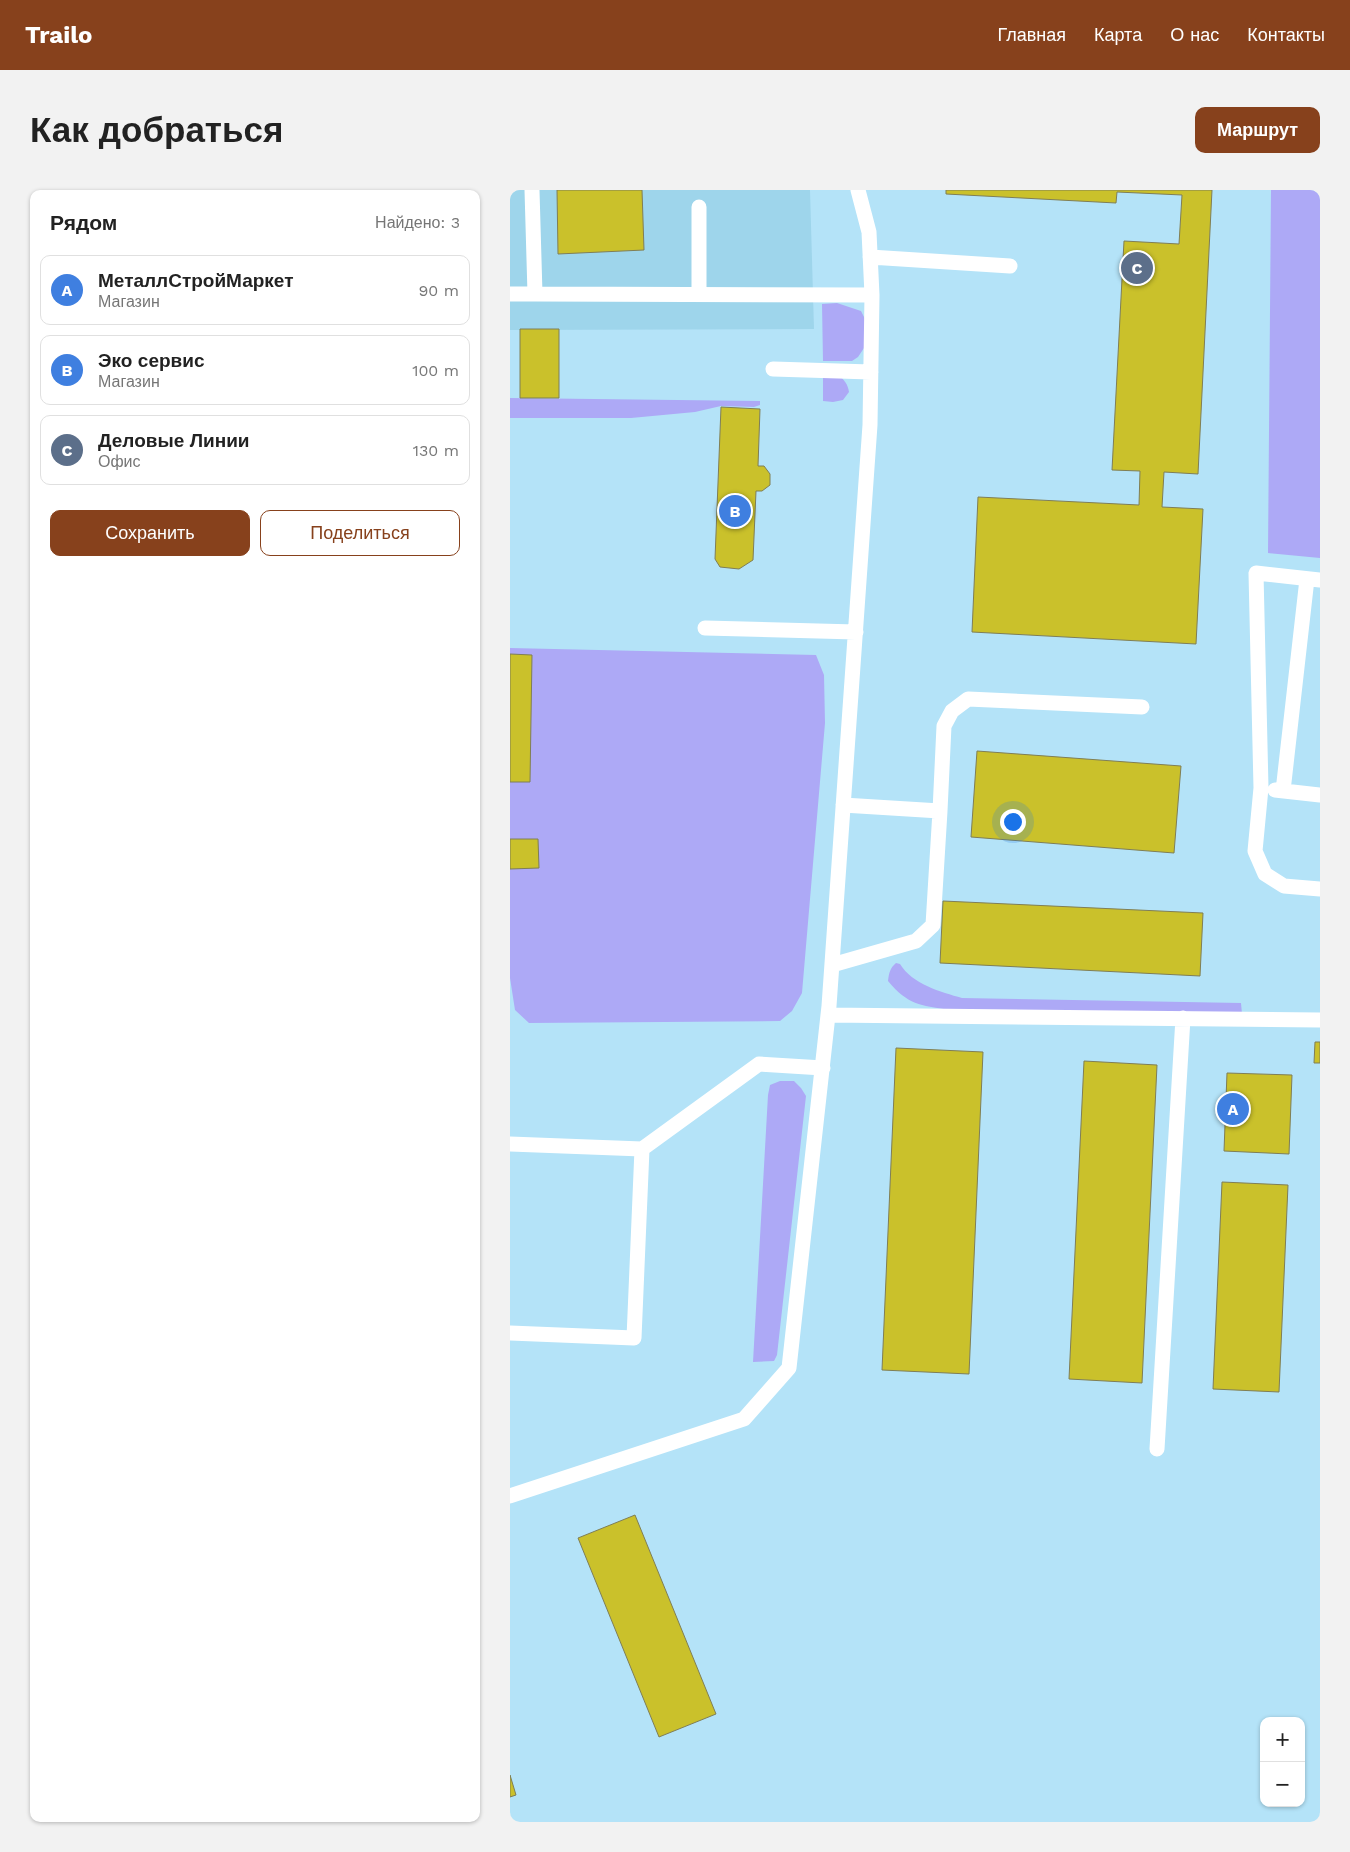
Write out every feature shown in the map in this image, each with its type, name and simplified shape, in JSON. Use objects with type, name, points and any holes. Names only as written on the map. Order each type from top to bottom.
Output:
[{"type":"lane","points":[[532,190],[535,294]]},
{"type":"lane","points":[[510,1496],[744,1419],[789,1368],[828,1015],[870,425],[872,295],[869,232],[858,190]]},
{"type":"lane","points":[[699,207],[700,294]]},
{"type":"lane","points":[[870,257],[1010,266]]},
{"type":"lane","points":[[510,294],[872,295]]},
{"type":"lane","points":[[773,369],[871,372]]},
{"type":"lane","points":[[1283,791],[1313,579],[1256,573],[1261,788],[1255,851],[1265,874],[1284,886],[1320,890]]},
{"type":"lane","points":[[705,628],[856,632]]},
{"type":"lane","points":[[832,965],[916,941],[926,934],[933,925],[944,726],[952,711],[968,699],[1142,707]]},
{"type":"lane","points":[[1261,788],[1320,795]]},
{"type":"lane","points":[[843,804],[940,811]]},
{"type":"lane","points":[[828,1015],[1320,1020]]},
{"type":"lane","points":[[1157,1449],[1183,1018]]},
{"type":"lane","points":[[510,1144],[642,1150],[759,1064],[823,1068]]},
{"type":"lane","points":[[510,1333],[634,1338],[642,1150]]},
{"type":"shaded area","points":[[510,190],[810,190],[814,329],[510,330]]},
{"type":"shaded area","points":[[1271,190],[1320,190],[1320,558],[1268,553]]},
{"type":"shaded area","points":[[837,303],[861,311],[866,321],[864,348],[858,357],[852,361],[823,361],[822,304]]},
{"type":"shaded area","points":[[823,373],[838,374],[845,382],[849,392],[843,400],[823,401]]},
{"type":"shaded area","points":[[510,398],[760,401],[760,405],[754,407],[721,406],[695,412],[631,418],[510,418]]},
{"type":"shaded area","points":[[510,648],[816,655],[824,675],[825,723],[802,993],[792,1011],[780,1021],[529,1023],[515,1010],[510,978]]},
{"type":"shaded area","points":[[896,963],[900,964],[905,971],[919,982],[936,990],[962,998],[1241,1003],[1242,1014],[949,1010],[915,1003],[895,989],[888,981],[890,971]]},
{"type":"shaded area","points":[[780,1081],[794,1081],[806,1096],[777,1355],[774,1361],[753,1362],[768,1095],[770,1085]]},
{"type":"building","points":[[557,190],[642,190],[644,250],[558,254]]},
{"type":"building","points":[[946,190],[1212,190],[1198,474],[1164,472],[1162,507],[1203,509],[1196,644],[972,632],[978,497],[1139,505],[1140,471],[1112,470],[1124,241],[1179,244],[1182,195],[1117,192],[1116,203],[946,194]]},
{"type":"building","points":[[520,329],[559,329],[559,398],[520,398]]},
{"type":"building","points":[[721,407],[760,409],[758,466],[764,466],[770,474],[770,485],[762,491],[756,491],[753,560],[739,569],[720,567],[715,559]]},
{"type":"building","points":[[510,654],[532,655],[530,782],[510,782]]},
{"type":"building","points":[[977,751],[1181,766],[1174,853],[971,837]]},
{"type":"building","points":[[510,839],[538,839],[539,868],[510,869]]},
{"type":"building","points":[[943,901],[1203,913],[1200,976],[940,963]]},
{"type":"building","points":[[1315,1042],[1320,1042],[1320,1063],[1314,1063]]},
{"type":"building","points":[[896,1048],[983,1052],[969,1374],[882,1370]]},
{"type":"building","points":[[1084,1061],[1157,1065],[1142,1383],[1069,1379]]},
{"type":"building","points":[[1227,1073],[1292,1075],[1289,1154],[1224,1151]]},
{"type":"building","points":[[1222,1182],[1288,1185],[1279,1392],[1213,1389]]},
{"type":"building","points":[[635,1515],[716,1714],[659,1737],[578,1538]]},
{"type":"building","points":[[510,1775],[516,1795],[510,1797]]},
{"type":"place","name":"Деловые Линии","points":[[1137,268]]},
{"type":"place","name":"Эко сервис","points":[[735,511]]},
{"type":"place","name":"МеталлСтройМаркет","points":[[1233,1109]]}]
